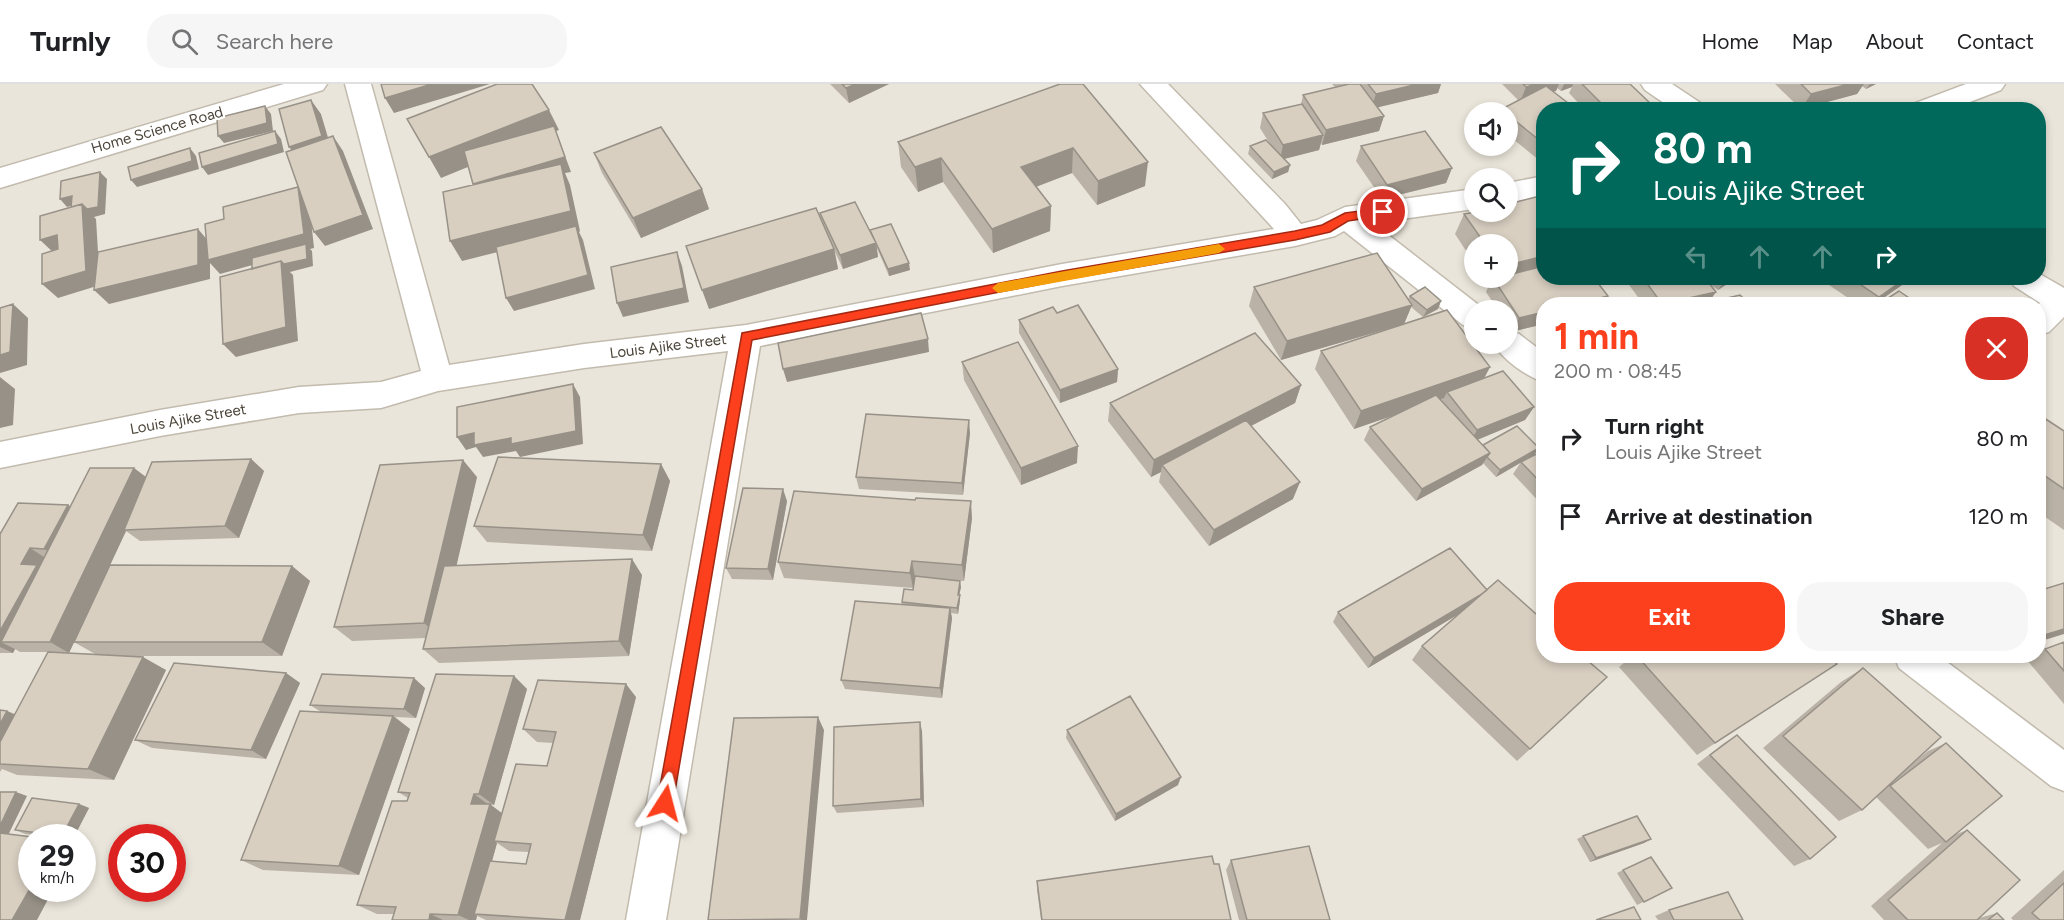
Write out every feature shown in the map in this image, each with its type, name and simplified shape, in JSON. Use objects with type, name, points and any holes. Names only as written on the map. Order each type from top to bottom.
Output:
[{"type":"street","name":"Home Science Road","points":[[0,178],[314,84]]},
{"type":"street","points":[[358,84],[438,379]]},
{"type":"street","points":[[1153,84],[1275,211],[1295,236]]},
{"type":"street","points":[[1654,84],[1681,102]]},
{"type":"street","points":[[1944,102],[1992,84]]},
{"type":"street","points":[[1518,191],[1536,188]]},
{"type":"street","name":"Louis Ajike Street","points":[[0,455],[160,423],[298,400],[381,395],[438,379],[585,356],[746,337],[1062,275],[1295,236],[1326,229],[1345,217],[1464,200]]},
{"type":"street","points":[[1345,217],[1464,309]]},
{"type":"street","points":[[2036,285],[2062,300],[2046,316]]},
{"type":"street","points":[[646,920],[746,337]]},
{"type":"street","points":[[1518,350],[1536,364]]},
{"type":"street","points":[[1921,663],[2064,773]]},
{"type":"shaded area","points":[[0,84],[2064,84],[2064,920],[0,920]]},
{"type":"building","points":[[381,84],[432,84],[385,98]]},
{"type":"building","points":[[497,84],[532,84],[549,110],[429,157],[407,119]]},
{"type":"building","points":[[842,84],[856,84],[846,88]]},
{"type":"building","points":[[1060,84],[1083,84],[1148,162],[1098,181],[1073,148],[1021,167],[1051,206],[992,229],[941,158],[915,167],[898,142]]},
{"type":"building","points":[[1349,84],[1360,84],[1384,116],[1326,130],[1303,95]]},
{"type":"building","points":[[1368,84],[1418,84],[1376,94]]},
{"type":"building","points":[[1582,84],[1630,84],[1649,102],[1600,102]]},
{"type":"building","points":[[1801,84],[1849,84],[1811,94]]},
{"type":"building","points":[[1546,86],[1567,102],[1536,102],[1536,138],[1518,123],[1518,102],[1515,102]]},
{"type":"building","points":[[311,100],[322,136],[289,147],[279,109]]},
{"type":"building","points":[[1302,104],[1323,135],[1283,145],[1263,113]]},
{"type":"building","points":[[265,106],[267,123],[218,136],[217,118]]},
{"type":"building","points":[[554,126],[565,157],[473,184],[464,151]]},
{"type":"building","points":[[661,127],[702,189],[633,218],[594,153]]},
{"type":"building","points":[[275,131],[278,144],[202,167],[199,153]]},
{"type":"building","points":[[1425,131],[1452,168],[1387,185],[1361,146]]},
{"type":"building","points":[[333,136],[363,215],[314,232],[286,152]]},
{"type":"building","points":[[1266,140],[1290,165],[1274,172],[1250,146]]},
{"type":"building","points":[[190,148],[192,161],[131,180],[128,167]]},
{"type":"building","points":[[561,164],[571,211],[450,241],[443,192]]},
{"type":"building","points":[[100,172],[98,207],[87,209],[82,204],[71,207],[72,196],[60,199],[61,181]]},
{"type":"building","points":[[298,187],[304,234],[208,260],[205,224],[224,219],[223,207]]},
{"type":"building","points":[[1536,197],[1536,258],[1518,262],[1518,234],[1478,234],[1470,222],[1518,222],[1518,202]]},
{"type":"building","points":[[855,202],[876,243],[840,255],[820,213]]},
{"type":"building","points":[[82,204],[86,271],[42,284],[42,254],[58,249],[57,235],[40,240],[40,216]]},
{"type":"building","points":[[816,208],[834,249],[702,290],[686,246]]},
{"type":"building","points":[[891,224],[909,263],[888,269],[870,230]]},
{"type":"building","points":[[576,226],[588,275],[506,298],[496,247]]},
{"type":"building","points":[[198,229],[198,265],[94,290],[98,252]]},
{"type":"building","points":[[306,244],[307,259],[284,264],[281,261],[252,269],[252,258]]},
{"type":"building","points":[[677,252],[684,288],[617,303],[611,267]]},
{"type":"building","points":[[1377,253],[1412,305],[1287,341],[1254,287]]},
{"type":"building","points":[[281,261],[286,327],[223,344],[220,277]]},
{"type":"building","points":[[1536,268],[1536,285],[1599,285],[1608,296],[1536,297],[1536,314],[1519,318],[1518,300],[1507,300],[1500,288],[1518,288],[1518,272]]},
{"type":"building","points":[[1648,285],[1710,285],[1716,292],[1694,297],[1657,297]]},
{"type":"building","points":[[1861,285],[1896,285],[1879,297]]},
{"type":"building","points":[[1425,287],[1441,301],[1427,310],[1410,296]]},
{"type":"building","points":[[1899,291],[1908,297],[1890,297]]},
{"type":"building","points":[[13,304],[10,352],[0,355],[0,308]]},
{"type":"building","points":[[1078,305],[1118,369],[1060,390],[1019,320],[1053,307],[1057,313]]},
{"type":"building","points":[[1447,310],[1464,333],[1464,354],[1480,354],[1490,367],[1361,411],[1321,351]]},
{"type":"building","points":[[921,313],[928,339],[783,369],[778,343]]},
{"type":"building","points":[[1255,333],[1301,385],[1154,460],[1110,403]]},
{"type":"building","points":[[1018,342],[1078,446],[1021,468],[962,362]]},
{"type":"building","points":[[1503,371],[1534,407],[1477,430],[1447,392]]},
{"type":"building","points":[[573,384],[576,431],[511,444],[511,438],[474,445],[474,433],[457,437],[457,407]]},
{"type":"building","points":[[1436,395],[1490,453],[1422,489],[1370,427]]},
{"type":"building","points":[[866,414],[969,420],[962,483],[856,477]]},
{"type":"building","points":[[2046,419],[2064,431],[2064,489],[2046,477]]},
{"type":"building","points":[[1246,420],[1300,482],[1214,530],[1162,465]]},
{"type":"building","points":[[1517,426],[1536,445],[1536,450],[1500,470],[1487,457],[1490,453],[1483,445]]},
{"type":"building","points":[[1536,454],[1536,478],[1521,462]]},
{"type":"building","points":[[498,457],[661,464],[643,535],[474,526]]},
{"type":"building","points":[[251,459],[225,526],[124,530],[152,462]]},
{"type":"building","points":[[463,460],[424,623],[334,627],[380,465]]},
{"type":"building","points":[[90,468],[134,468],[50,642],[1,642]]},
{"type":"building","points":[[743,488],[783,489],[768,569],[726,568]]},
{"type":"building","points":[[794,491],[915,500],[916,498],[971,501],[962,565],[912,561],[910,573],[778,562]]},
{"type":"building","points":[[18,503],[68,505],[44,549],[30,548],[21,564],[37,565],[0,631],[0,534]]},
{"type":"building","points":[[1450,548],[1487,590],[1374,658],[1338,612]]},
{"type":"building","points":[[632,559],[619,641],[423,649],[444,566]]},
{"type":"building","points":[[110,565],[292,566],[262,642],[74,642]]},
{"type":"building","points":[[915,576],[960,581],[957,608],[902,602],[904,589],[913,590]]},
{"type":"building","points":[[1498,580],[1536,614],[1536,663],[1590,663],[1607,677],[1530,749],[1422,646]]},
{"type":"building","points":[[2064,583],[2064,629],[2046,635],[2046,589]]},
{"type":"building","points":[[855,601],[950,608],[940,688],[841,680]]},
{"type":"building","points":[[2064,642],[2064,671],[2046,650]]},
{"type":"building","points":[[48,652],[143,657],[88,769],[0,764],[0,742]]},
{"type":"building","points":[[174,663],[286,673],[251,750],[135,740]]},
{"type":"building","points":[[1643,663],[1837,664],[1715,743]]},
{"type":"building","points":[[1863,668],[1941,737],[1862,810],[1783,736]]},
{"type":"building","points":[[322,674],[414,678],[404,709],[310,705]]},
{"type":"building","points":[[436,674],[514,676],[479,794],[474,794],[471,804],[490,804],[458,915],[430,914],[429,920],[392,920],[396,907],[357,905],[392,801],[407,801],[410,793],[398,792]]},
{"type":"building","points":[[538,680],[626,684],[565,920],[474,914],[490,861],[526,864],[531,844],[494,841],[516,764],[547,766],[556,732],[523,729]]},
{"type":"building","points":[[1130,696],[1181,777],[1116,814],[1067,730]]},
{"type":"building","points":[[0,710],[7,711],[0,724]]},
{"type":"building","points":[[300,711],[393,716],[339,866],[241,860]]},
{"type":"building","points":[[818,717],[800,919],[708,920],[734,718]]},
{"type":"building","points":[[920,722],[921,799],[833,806],[834,727]]},
{"type":"building","points":[[1737,735],[1836,837],[1810,859],[1710,755]]},
{"type":"building","points":[[1946,743],[2002,796],[1946,842],[1890,786]]},
{"type":"building","points":[[0,792],[16,792],[0,826]]},
{"type":"building","points":[[32,798],[79,804],[68,824],[18,824]]},
{"type":"building","points":[[1637,816],[1651,839],[1596,858],[1583,836]]},
{"type":"building","points":[[1967,830],[2020,880],[1977,920],[1908,920],[1888,900]]},
{"type":"building","points":[[0,833],[18,835],[18,902],[22,902],[12,920],[0,920]]},
{"type":"building","points":[[1309,846],[1330,920],[1247,920],[1231,860]]},
{"type":"building","points":[[1212,856],[1214,864],[1219,864],[1231,920],[1042,920],[1037,881]]},
{"type":"building","points":[[1651,857],[1672,888],[1644,902],[1623,870]]},
{"type":"building","points":[[2064,883],[2064,920],[2040,920],[2032,913]]},
{"type":"building","points":[[1728,892],[1743,920],[1674,920],[1669,910]]},
{"type":"building","points":[[1634,907],[1641,920],[1596,920]]},
{"type":"building","points":[[1997,913],[2004,920],[1988,920]]},
{"type":"slow traffic","points":[[998,288],[1219,249]]},
{"type":"route","points":[[665,803],[746,337],[1062,275],[1295,236],[1326,229],[1345,217],[1383,212]]}]
